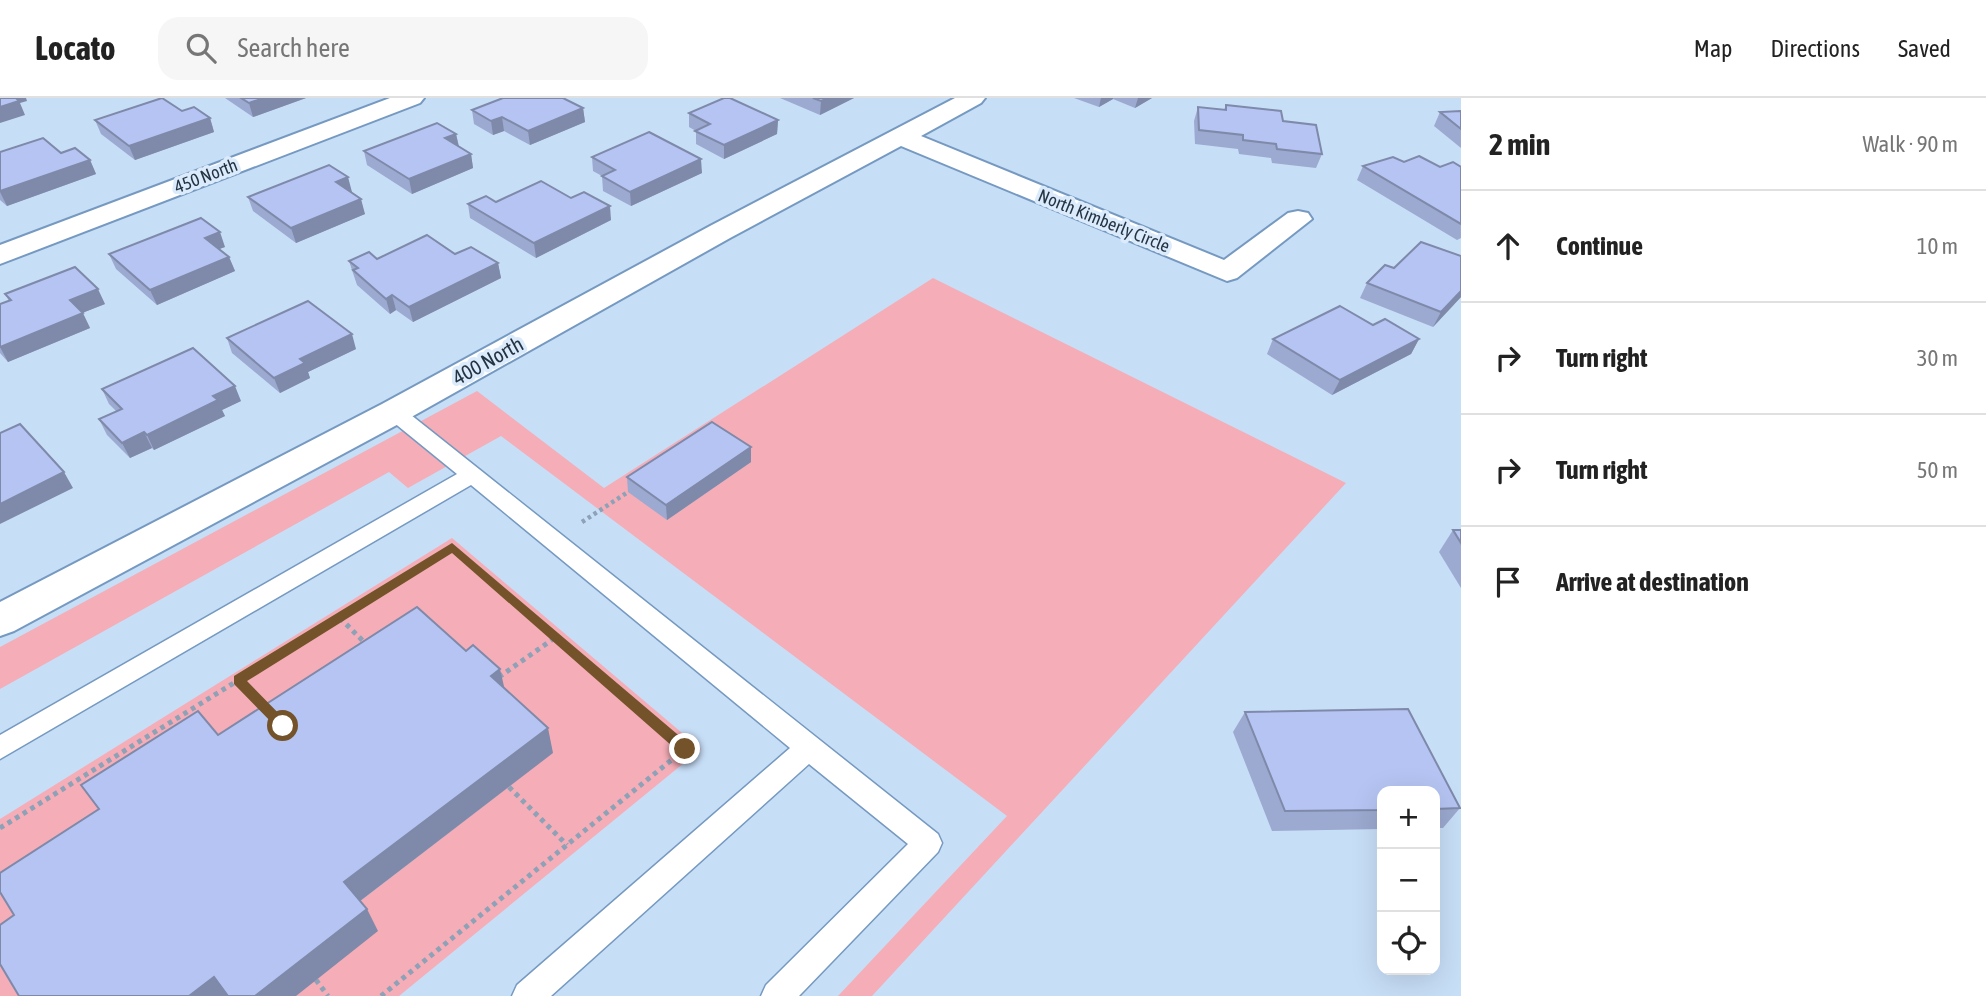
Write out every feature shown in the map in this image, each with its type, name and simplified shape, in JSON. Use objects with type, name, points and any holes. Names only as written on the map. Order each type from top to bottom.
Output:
[{"type":"street","name":"450 North","points":[[0,254],[412,98]]},
{"type":"street","name":"400 North","points":[[0,620],[394,412],[973,98]]},
{"type":"street","name":"North Kimberly Circle","points":[[900,136],[1227,272],[1298,219]]},
{"type":"lane","points":[[394,412],[928,843],[777,996]]},
{"type":"lane","points":[[0,748],[472,475]]},
{"type":"lane","points":[[528,996],[809,748]]},
{"type":"path","points":[[553,540],[628,492]]},
{"type":"path","points":[[0,828],[452,548],[685,749],[381,996]]},
{"type":"path","points":[[340,618],[374,652]]},
{"type":"path","points":[[493,682],[556,637]]},
{"type":"path","points":[[239,680],[274,717]]},
{"type":"path","points":[[135,744],[142,754]]},
{"type":"path","points":[[509,787],[567,845]]},
{"type":"path","points":[[316,980],[328,996]]},
{"type":"shaded area","points":[[933,278],[1346,483],[872,996],[838,996],[1007,816],[501,436],[408,488],[389,472],[0,689],[0,647],[477,391],[604,488]]},
{"type":"shaded area","points":[[452,538],[701,749],[399,996],[296,996],[355,905],[552,753],[29,996],[0,996],[0,819]]},
{"type":"building","points":[[0,98],[16,98],[19,101],[0,107]]},
{"type":"building","points":[[162,98],[182,111],[194,107],[210,118],[129,146],[95,120]]},
{"type":"building","points":[[241,98],[264,98],[249,103]]},
{"type":"building","points":[[503,98],[563,98],[583,108],[528,131],[502,117],[491,121],[472,110]]},
{"type":"building","points":[[730,98],[778,120],[724,145],[695,131],[710,124],[689,113]]},
{"type":"building","points":[[1226,105],[1281,111],[1283,121],[1316,125],[1322,154],[1277,149],[1276,144],[1243,140],[1243,135],[1199,130],[1198,107],[1226,110]]},
{"type":"building","points":[[1461,111],[1461,129],[1440,112]]},
{"type":"building","points":[[437,123],[456,134],[445,138],[471,154],[409,179],[364,151]]},
{"type":"building","points":[[649,132],[701,159],[630,192],[602,176],[615,170],[592,157]]},
{"type":"building","points":[[43,138],[61,153],[75,148],[90,160],[0,191],[0,152]]},
{"type":"building","points":[[1419,156],[1440,167],[1453,162],[1461,167],[1461,224],[1363,166],[1393,157],[1404,162]]},
{"type":"building","points":[[329,165],[348,177],[336,182],[361,199],[291,228],[248,197]]},
{"type":"building","points":[[541,181],[571,198],[584,192],[610,206],[534,243],[468,204],[486,196],[496,202]]},
{"type":"building","points":[[201,218],[220,232],[205,238],[229,257],[150,290],[109,254]]},
{"type":"building","points":[[427,235],[455,254],[471,247],[498,263],[409,307],[392,295],[386,299],[353,270],[358,268],[349,261],[369,252],[377,259]]},
{"type":"building","points":[[1421,242],[1461,256],[1461,291],[1441,312],[1367,283],[1385,265],[1394,268]]},
{"type":"building","points":[[75,267],[98,289],[70,300],[83,313],[0,347],[0,304],[11,300],[5,294]]},
{"type":"building","points":[[308,301],[352,334],[300,359],[305,363],[274,378],[227,338]]},
{"type":"building","points":[[1340,306],[1373,325],[1385,319],[1419,339],[1340,380],[1273,339]]},
{"type":"building","points":[[193,348],[235,386],[213,396],[218,400],[147,435],[144,432],[122,443],[99,419],[122,409],[102,389]]},
{"type":"building","points":[[712,422],[751,447],[666,505],[627,477]]},
{"type":"building","points":[[20,424],[64,472],[0,504],[0,433]]},
{"type":"building","points":[[1453,530],[1461,530],[1461,543]]},
{"type":"building","points":[[417,607],[466,651],[473,645],[500,669],[491,676],[548,728],[344,882],[367,909],[255,996],[228,996],[214,977],[189,996],[19,996],[0,964],[0,925],[14,915],[0,892],[0,873],[99,809],[81,785],[198,711],[218,735]]},
{"type":"building","points":[[1408,709],[1460,808],[1440,809],[1440,786],[1377,786],[1377,810],[1285,811],[1245,712]]},
{"type":"route","points":[[283,726],[239,680],[452,548],[685,749]]}]
